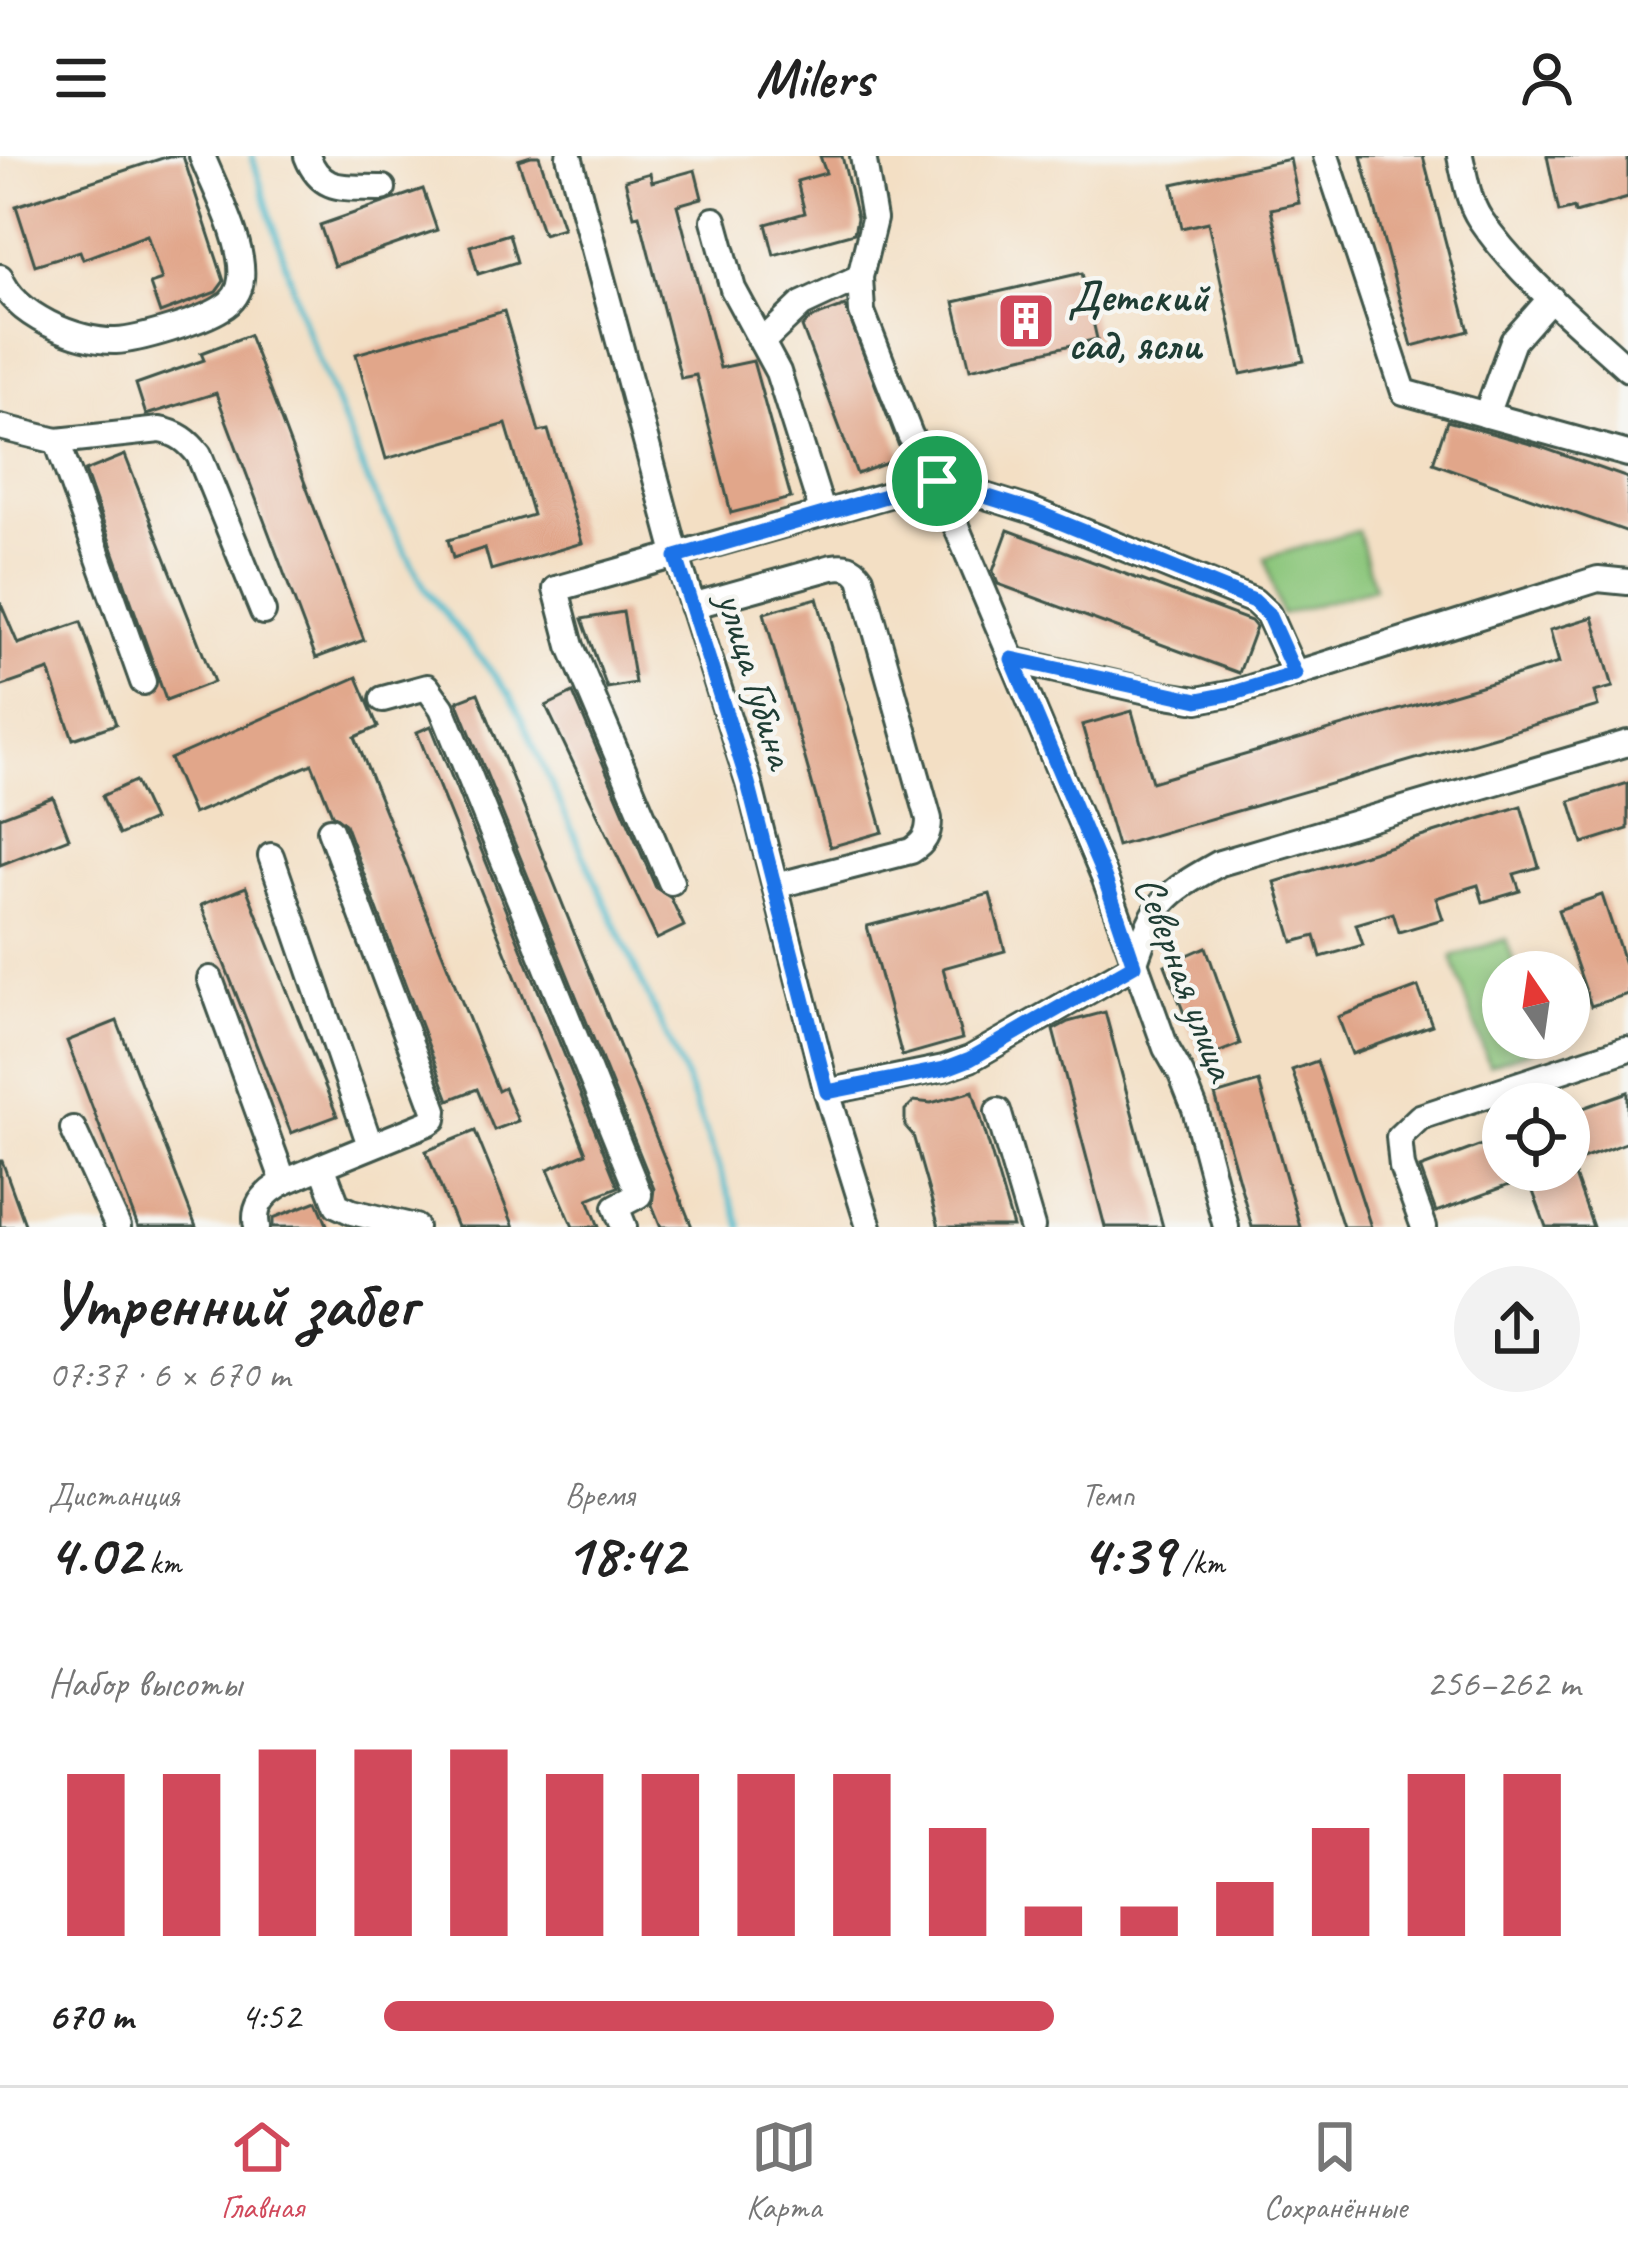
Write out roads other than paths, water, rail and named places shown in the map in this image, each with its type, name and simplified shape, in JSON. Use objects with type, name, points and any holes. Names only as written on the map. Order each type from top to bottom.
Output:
[{"type":"street","points":[[0,277],[23,308],[78,335],[117,341],[221,309],[236,296],[242,280],[240,254],[202,156]]},
{"type":"street","points":[[307,156],[315,176],[327,184],[382,188]]},
{"type":"street","name":"улица Губина","points":[[569,156],[676,557],[748,783],[827,1092],[869,1227]]},
{"type":"street","points":[[762,342],[802,304],[860,278],[874,219],[863,156]]},
{"type":"street","points":[[1325,156],[1404,392],[1628,454]]},
{"type":"street","points":[[1460,156],[1481,220],[1551,298],[1628,369]]},
{"type":"street","points":[[714,220],[733,289],[778,372],[823,514]]},
{"type":"street","name":"Северная улица","points":[[860,278],[862,312],[910,436],[937,481],[1105,879],[1134,965],[1195,1109],[1226,1227]]},
{"type":"street","points":[[1486,415],[1513,340],[1551,298]]},
{"type":"street","points":[[0,427],[57,441],[160,430],[174,432],[190,443],[263,612]]},
{"type":"street","points":[[57,441],[143,682]]},
{"type":"street","points":[[671,882],[571,646],[556,589],[937,481],[1033,511],[1254,601],[1268,614],[1295,674]]},
{"type":"street","points":[[692,606],[832,567],[856,570],[861,578],[929,831],[922,844],[911,850],[775,886]]},
{"type":"street","points":[[1012,659],[1198,700],[1234,693],[1598,579],[1628,582]]},
{"type":"street","points":[[383,699],[427,687],[442,707],[639,1195],[616,1207],[624,1227]]},
{"type":"street","points":[[827,1092],[944,1069],[970,1059],[1134,965],[1150,914],[1176,887],[1220,863],[1628,743]]},
{"type":"street","points":[[257,1227],[255,1216],[265,1193],[428,1123],[435,1110],[329,830]]},
{"type":"street","points":[[272,856],[370,1145]]},
{"type":"street","points":[[210,979],[284,1182]]},
{"type":"street","points":[[1424,1227],[1402,1167],[1399,1137],[1420,1117],[1626,1048]]},
{"type":"street","points":[[998,1111],[1032,1227]]},
{"type":"street","points":[[74,1129],[118,1227]]},
{"type":"street","points":[[322,1166],[337,1205],[415,1227]]},
{"type":"waterway","points":[[252,156],[305,326],[370,486],[426,590],[511,696],[685,1077],[741,1227]]},
{"type":"place","name":"Детский сад, ясли","points":[[1026,321]]}]
